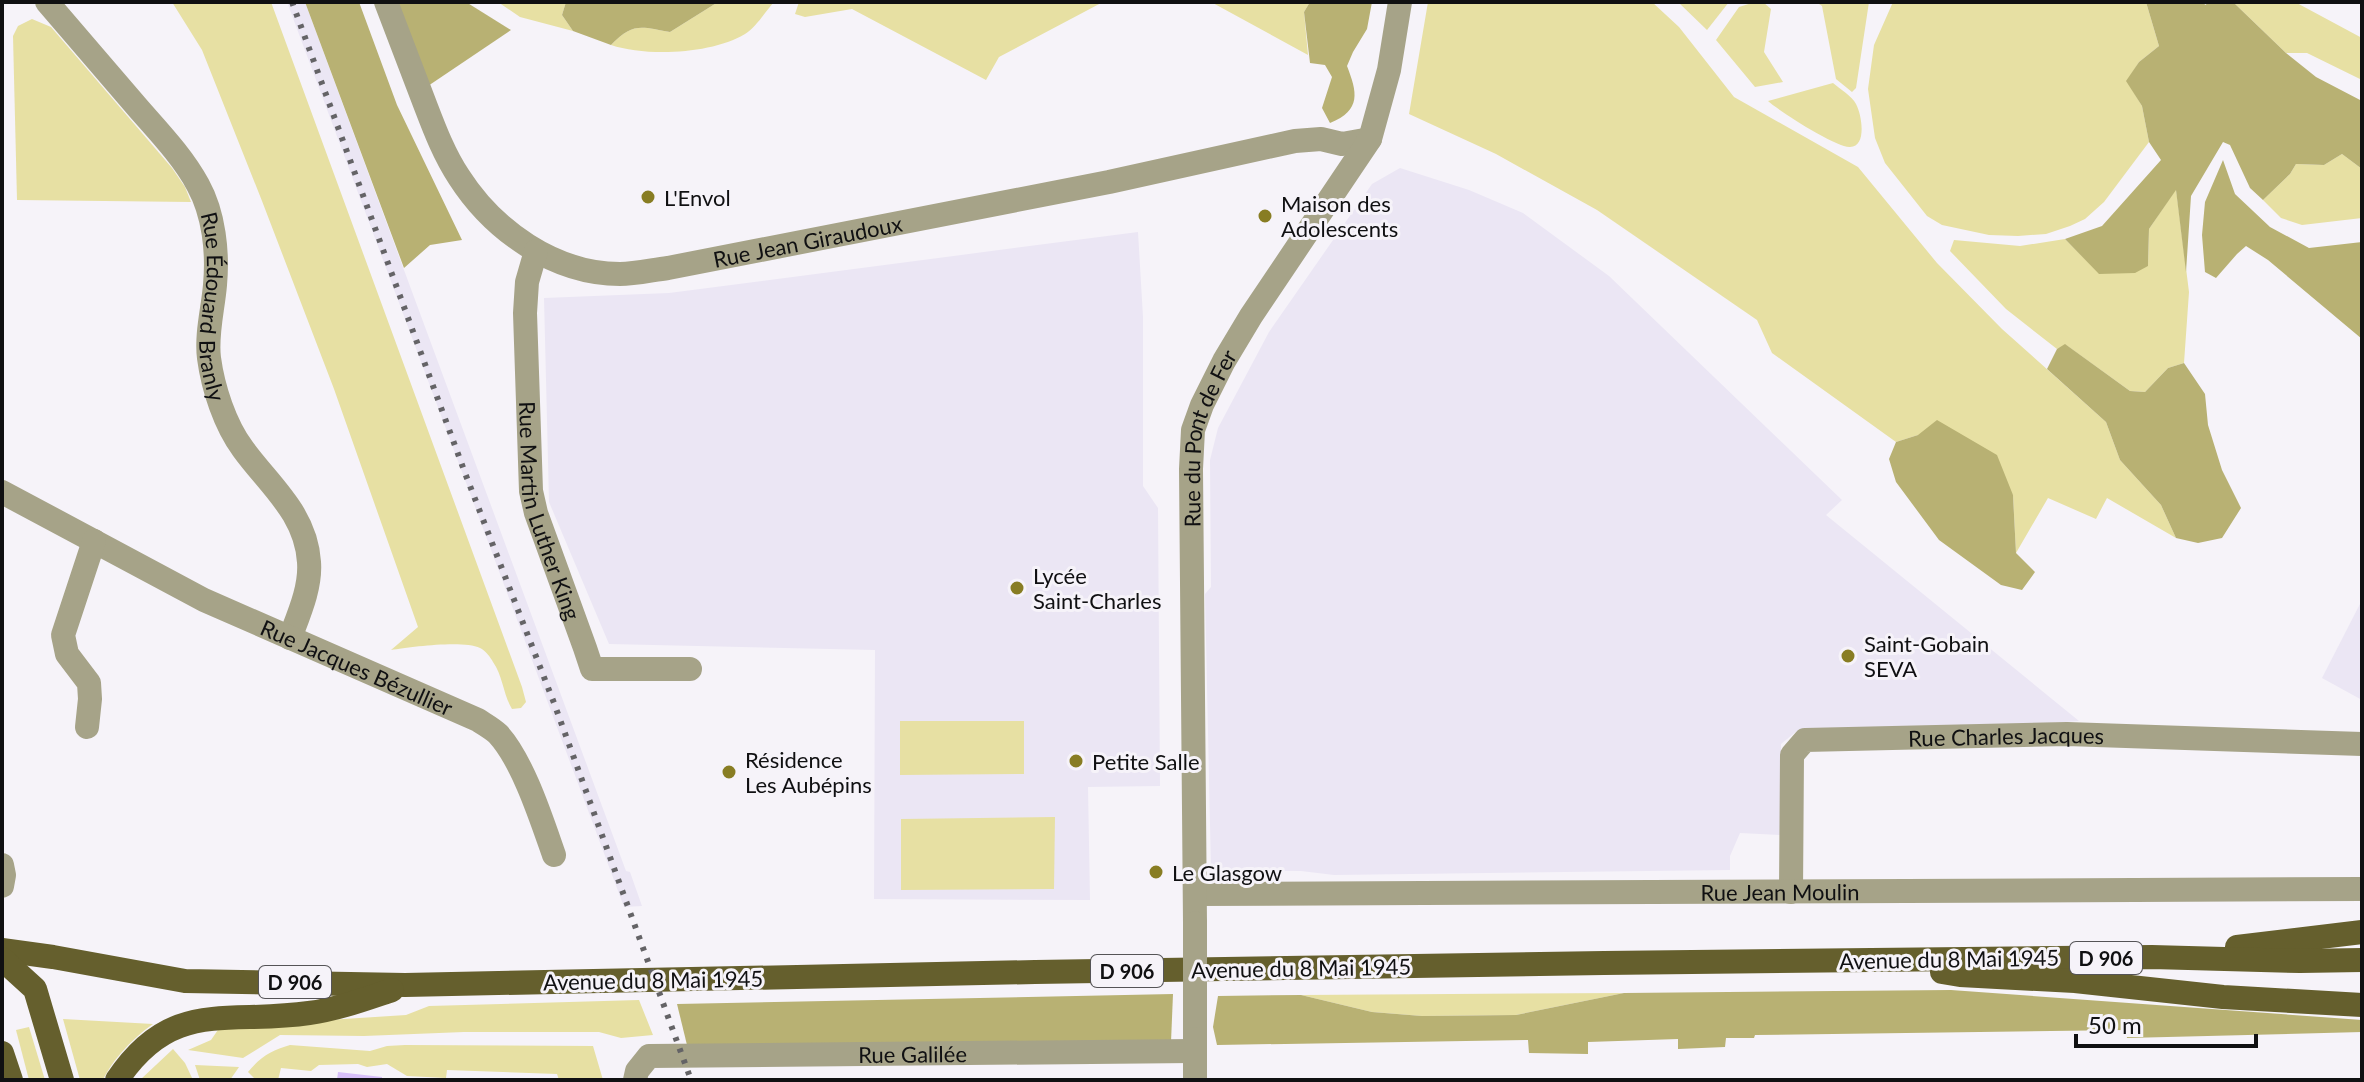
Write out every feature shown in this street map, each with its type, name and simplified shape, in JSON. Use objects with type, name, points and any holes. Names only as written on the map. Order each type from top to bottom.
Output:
[{"type":"main road","points":[[2152,957],[2362,932]]},
{"type":"main road","name":"Avenue du 8 Mai 1945","points":[[2,950],[185,981],[405,985],[1884,960],[2152,957],[2362,960]]},
{"type":"main road","points":[[2,959],[35,989],[62,1080]]},
{"type":"main road","points":[[1884,960],[1960,975],[2075,981],[2223,997],[2362,1005]]},
{"type":"main road","points":[[117,1080],[131,1059],[147,1045],[164,1032],[187,1022],[309,1013],[349,1005],[405,985]]},
{"type":"main road","points":[[2,1053],[11,1080]]},
{"type":"street","name":"Rue Édouard Branly","points":[[47,2],[150,121],[198,185],[210,215],[215,245],[215,283],[209,357],[216,388],[226,418],[242,448],[299,520],[307,544],[310,563],[307,586],[290,638]]},
{"type":"street","name":"Rue Jean Giraudoux","points":[[386,2],[435,128],[458,176],[476,200],[514,236],[536,251],[592,272],[621,274],[682,265],[1109,182],[1295,141],[1321,139],[1342,144],[1370,139]]},
{"type":"street","name":"Rue du Pont de Fer","points":[[1195,1080],[1193,430],[1219,372],[1251,316],[1370,139],[1389,70],[1400,2]]},
{"type":"street","name":"Rue Martin Luther King","points":[[536,251],[527,282],[525,313],[531,491],[536,513],[592,669],[690,669]]},
{"type":"street","name":"Rue Jacques Bézullier","points":[[2,492],[204,600],[478,720],[498,733],[537,805],[554,855]]},
{"type":"street","points":[[87,727],[89,683],[67,654],[63,635],[94,541]]},
{"type":"street","name":"Rue Charles Jacques","points":[[1791,892],[1792,755],[1805,740],[2067,734],[2362,744]]},
{"type":"street","points":[[2,865],[2,886]]},
{"type":"street","name":"Rue Jean Moulin","points":[[1196,894],[2362,889]]},
{"type":"street","name":"Rue Galilée","points":[[636,1076],[649,1056],[1193,1051]]},
{"type":"shaded area","points":[[172,2],[271,2],[522,687],[526,702],[521,708],[512,709],[496,667],[480,648],[450,644],[391,650],[418,627],[334,389],[262,201],[202,50]]},
{"type":"shaded area","points":[[287,2],[305,2],[626,871],[630,872],[642,906],[624,907]]},
{"type":"shaded area","points":[[305,2],[359,2],[397,105],[462,240],[430,245],[404,268]]},
{"type":"shaded area","points":[[396,2],[466,2],[511,30],[428,86]]},
{"type":"shaded area","points":[[498,2],[566,2],[562,15],[573,31],[520,17]]},
{"type":"shaded area","points":[[566,2],[718,2],[670,32],[632,29],[611,45],[573,31],[562,15]]},
{"type":"shaded area","points":[[718,2],[774,2],[745,34],[715,46],[661,52],[611,45],[632,29],[670,32]]},
{"type":"shaded area","points":[[799,2],[1103,2],[999,57],[986,80],[852,9],[805,17],[795,14]]},
{"type":"shaded area","points":[[1211,2],[1310,2],[1304,12],[1308,55]]},
{"type":"shaded area","points":[[1310,2],[1372,2],[1367,29],[1347,66],[1354,92],[1352,106],[1330,123],[1322,108],[1332,77],[1325,65],[1310,63],[1304,12]]},
{"type":"shaded area","points":[[1428,2],[1652,2],[1679,27],[1734,97],[1858,167],[1937,263],[2002,329],[2106,422],[2120,460],[2161,505],[2176,538],[2107,498],[2096,519],[2048,498],[2016,553],[2013,495],[1918,435],[1896,442],[1772,353],[1757,320],[1597,210],[1496,154],[1409,114]]},
{"type":"shaded area","points":[[1678,2],[1729,2],[1707,30]]},
{"type":"shaded area","points":[[1763,2],[1771,9],[1764,52],[1783,82],[1755,87],[1716,40],[1739,7]]},
{"type":"shaded area","points":[[1816,2],[1869,2],[1856,88],[1852,92],[1836,79],[1822,6]]},
{"type":"shaded area","points":[[1893,2],[2146,2],[2159,46],[2139,62],[2127,81],[2142,106],[2149,142],[2104,202],[2085,219],[2070,226],[2046,234],[2018,236],[1989,235],[1942,225],[1927,216],[1885,163],[1875,138],[1868,89],[1874,45]]},
{"type":"shaded area","points":[[2146,2],[2204,2],[2205,5],[2210,2],[2233,2],[2316,77],[2362,101],[2362,169],[2342,154],[2324,165],[2296,164],[2263,200],[2250,188],[2230,145],[2223,142],[2191,196],[2186,272],[2176,190],[2149,229],[2148,266],[2135,273],[2099,274],[2065,239],[2102,226],[2161,160],[2149,142],[2142,106],[2126,81],[2139,62],[2159,46]]},
{"type":"shaded area","points":[[2233,2],[2295,2],[2362,38],[2362,80],[2307,53],[2286,53]]},
{"type":"shaded area","points":[[32,19],[51,27],[172,168],[191,202],[17,200],[13,36],[18,26]]},
{"type":"shaded area","points":[[1833,83],[1852,98],[1858,109],[1862,130],[1855,146],[1843,146],[1821,136],[1768,101]]},
{"type":"shaded area","points":[[2342,154],[2362,169],[2362,218],[2302,225],[2281,218],[2263,200],[2296,164],[2324,165]]},
{"type":"shaded area","points":[[2223,160],[2235,194],[2270,227],[2309,248],[2362,242],[2362,339],[2268,260],[2246,246],[2216,278],[2205,272],[2202,235],[2205,202]]},
{"type":"shaded area","name":"Saint-Gobain SEVA","points":[[1400,168],[1469,190],[1523,213],[1609,276],[1842,500],[1826,515],[2079,721],[1921,732],[1827,734],[1798,730],[1781,744],[1781,835],[1740,833],[1730,856],[1730,870],[1334,875],[1301,871],[1211,870],[1205,594],[1211,587],[1210,460],[1218,428],[1269,332],[1372,184]]},
{"type":"shaded area","points":[[2176,189],[2189,292],[2184,363],[2168,368],[2145,392],[2130,391],[2066,345],[2057,349],[2006,309],[1950,251],[1954,240],[2020,246],[2065,239],[2099,273],[2148,266],[2149,229]]},
{"type":"shaded area","points":[[1138,232],[1143,317],[1143,486],[1158,508],[1160,786],[1088,787],[1090,900],[874,899],[875,650],[609,644],[549,502],[544,298],[669,293]]},
{"type":"shaded area","points":[[2065,344],[2130,391],[2145,392],[2168,368],[2184,363],[2205,394],[2208,425],[2222,470],[2241,508],[2222,538],[2198,543],[2176,538],[2161,505],[2120,460],[2106,422],[2047,369],[2057,349]]},
{"type":"shaded area","points":[[1937,420],[1997,455],[2013,495],[2016,553],[2035,572],[2022,590],[2001,585],[1939,540],[1896,482],[1889,459],[1896,442],[1918,435]]},
{"type":"shaded area","points":[[2362,600],[2362,700],[2322,678]]},
{"type":"shaded area","points":[[900,721],[1024,721],[1024,774],[900,775]]},
{"type":"shaded area","points":[[1055,817],[1054,889],[901,890],[901,819]]},
{"type":"shaded area","points":[[1951,990],[2362,1020],[2362,1032],[2127,1038],[2126,1030],[1755,1035],[1754,1038],[1726,1038],[1725,1047],[1678,1049],[1678,1039],[1588,1042],[1588,1054],[1529,1053],[1528,1040],[1217,1045],[1213,1027],[1218,996],[1301,995],[1372,1012],[1422,1016],[1516,1015],[1624,993]]},
{"type":"shaded area","points":[[1624,993],[1516,1015],[1422,1016],[1372,1012],[1301,995]]},
{"type":"shaded area","points":[[1173,994],[1171,1042],[687,1045],[677,1004]]},
{"type":"shaded area","points":[[639,1000],[653,1035],[621,1038],[599,1032],[464,1032],[280,1035],[243,1058],[188,1050],[211,1040],[220,1027],[406,1015],[429,1006]]},
{"type":"shaded area","points":[[63,1019],[153,1024],[124,1049],[103,1080],[80,1080]]},
{"type":"shaded area","points":[[29,1027],[45,1080],[29,1080],[16,1030]]},
{"type":"shaded area","points":[[290,1045],[370,1051],[405,1045],[593,1046],[603,1080],[559,1080],[557,1074],[447,1070],[446,1078],[407,1076],[387,1064],[367,1067],[358,1064],[319,1065],[311,1071],[281,1068],[278,1080],[256,1080],[248,1072],[267,1055]]},
{"type":"shaded area","points":[[173,1049],[185,1063],[193,1080],[140,1080]]},
{"type":"shaded area","points":[[195,1065],[239,1067],[230,1080],[200,1080]]},
{"type":"shaded area","points":[[338,1072],[382,1077],[382,1080],[337,1080]]},
{"type":"railway","points":[[292,2],[691,1080]]},
{"type":"place","name":"L'Envol","points":[[648,197]]},
{"type":"place","name":"Maison des Adolescents","points":[[1265,216]]},
{"type":"place","name":"Lycée Saint-Charles","points":[[1017,588]]},
{"type":"place","name":"Saint-Gobain SEVA","points":[[1848,656]]},
{"type":"place","name":"Petite Salle","points":[[1076,761]]},
{"type":"place","name":"Résidence Les Aubépins","points":[[729,772]]},
{"type":"place","name":"Le Glasgow","points":[[1156,872]]}]
